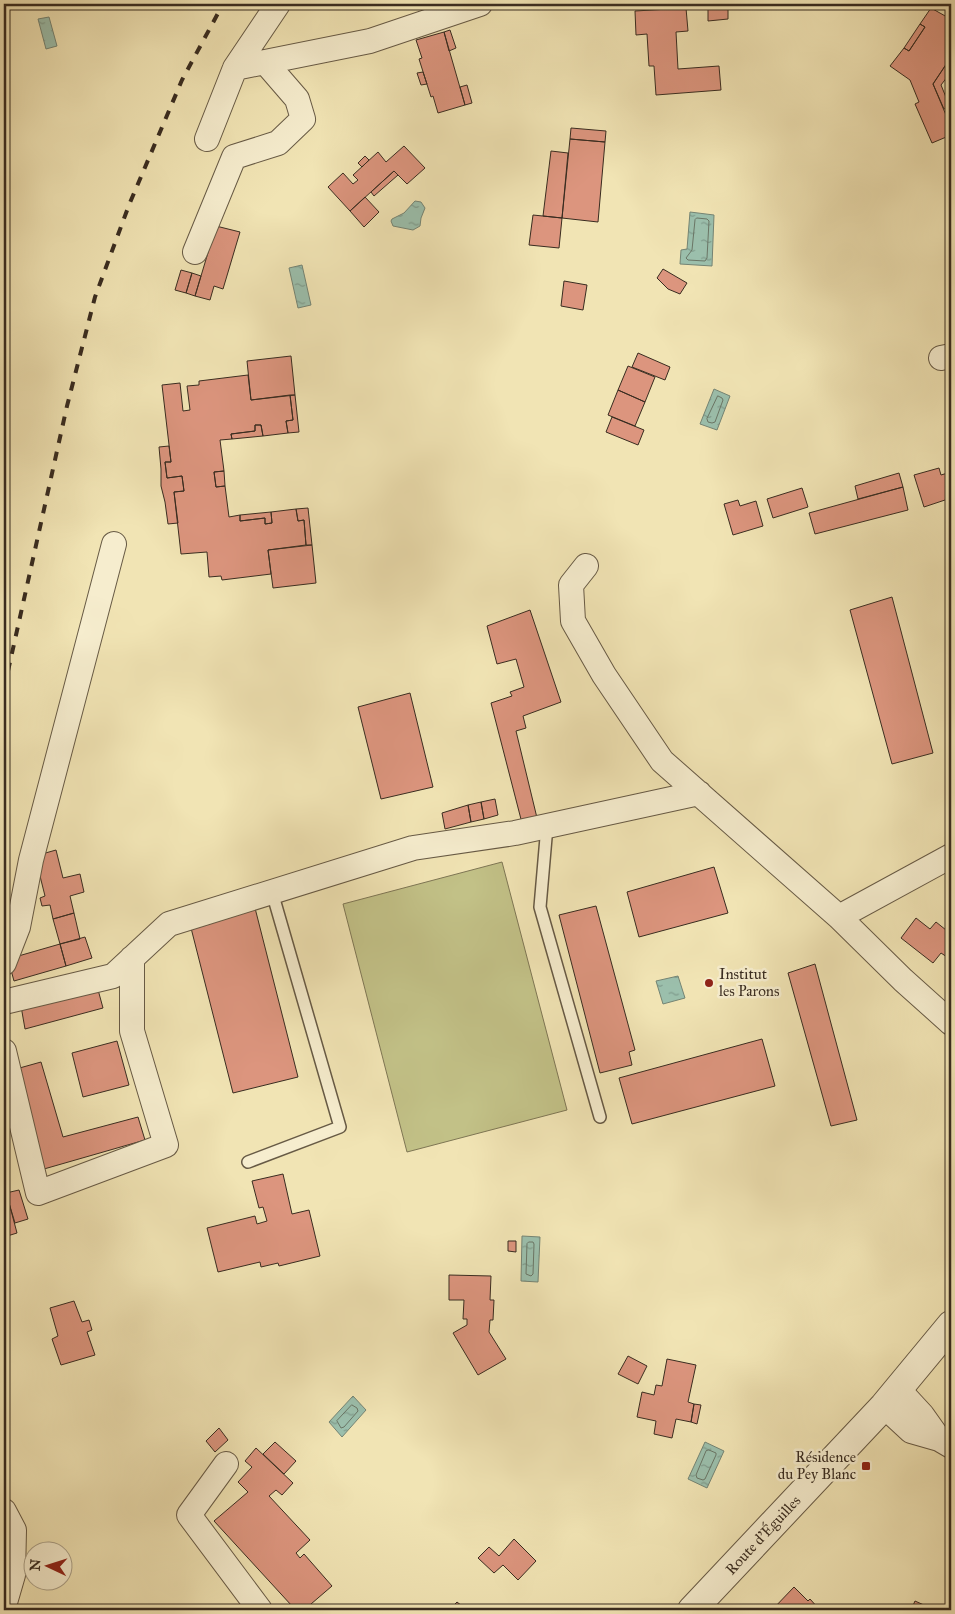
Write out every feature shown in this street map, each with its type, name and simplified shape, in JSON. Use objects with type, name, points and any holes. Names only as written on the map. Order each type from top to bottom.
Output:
[{"type":"street","points":[[208,139],[235,68],[278,4]]},
{"type":"street","points":[[235,68],[370,41],[480,4]]},
{"type":"street","points":[[195,252],[234,157],[278,143],[303,119],[297,99],[265,62]]},
{"type":"street","points":[[4,963],[18,927],[31,860],[114,544]]},
{"type":"street","points":[[586,566],[571,585],[573,621],[604,675],[662,761],[839,917],[903,980],[951,1023]]},
{"type":"street","points":[[4,1002],[113,976],[169,924],[413,848],[515,833],[699,793]]},
{"type":"street","points":[[839,917],[951,856]]},
{"type":"street","points":[[4,1057],[38,1193],[166,1145],[132,1031],[132,958]]},
{"type":"street","name":"Route d'Éguilles","points":[[692,1610],[891,1398],[951,1325]]},
{"type":"street","points":[[891,1398],[922,1415],[945,1443]]},
{"type":"street","points":[[226,1464],[189,1515],[260,1610]]},
{"type":"street","points":[[4,1511],[14,1530],[13,1575],[4,1606]]},
{"type":"lane","points":[[546,826],[540,907],[600,1118]]},
{"type":"lane","points":[[248,1162],[340,1127],[272,892]]},
{"type":"shaded area","points":[[502,862],[567,1110],[407,1152],[343,904]]},
{"type":"water","points":[[49,17],[57,46],[46,49],[38,19]]},
{"type":"water","points":[[415,201],[421,202],[425,208],[420,226],[413,230],[393,226],[392,219],[404,213]]},
{"type":"water","points":[[690,212],[714,215],[712,266],[680,264],[681,250],[687,249]]},
{"type":"water","points":[[302,265],[311,305],[298,308],[289,268]]},
{"type":"water","points":[[714,389],[730,396],[717,430],[700,424]]},
{"type":"water","points":[[678,976],[685,998],[663,1004],[656,981]]},
{"type":"water","points":[[522,1236],[540,1237],[538,1282],[521,1281]]},
{"type":"water","points":[[353,1396],[366,1410],[342,1437],[329,1422]]},
{"type":"water","points":[[705,1442],[724,1451],[707,1488],[688,1479]]},
{"type":"building","points":[[728,5],[728,19],[708,21],[708,6]]},
{"type":"building","points":[[686,8],[688,31],[676,32],[678,69],[719,66],[721,90],[656,95],[654,66],[649,66],[647,34],[636,35],[635,11]]},
{"type":"building","points":[[931,8],[951,18],[951,57],[933,84],[951,127],[951,135],[932,143],[915,104],[919,102],[910,80],[890,66],[904,48],[909,51],[925,27],[920,24]]},
{"type":"building","points":[[920,24],[925,27],[909,51],[904,48]]},
{"type":"building","points":[[450,30],[456,48],[449,51],[444,32]]},
{"type":"building","points":[[444,32],[465,105],[438,113],[419,59],[422,58],[416,40]]},
{"type":"building","points":[[951,57],[951,72],[941,85],[950,107],[944,109],[933,84]]},
{"type":"building","points":[[423,72],[427,84],[421,85],[417,73]]},
{"type":"building","points":[[467,85],[472,103],[465,105],[460,87]]},
{"type":"building","points":[[571,128],[606,131],[605,142],[570,139]]},
{"type":"building","points":[[570,139],[605,142],[598,222],[562,218]]},
{"type":"building","points":[[404,146],[425,168],[407,184],[394,171],[350,211],[328,187],[343,173],[353,184],[358,180],[353,175],[378,152],[386,162]]},
{"type":"building","points":[[551,151],[568,153],[562,218],[543,216]]},
{"type":"building","points":[[365,156],[369,160],[362,167],[358,163]]},
{"type":"building","points":[[394,171],[398,175],[374,196],[371,192]]},
{"type":"building","points":[[365,197],[379,212],[364,227],[350,211]]},
{"type":"building","points":[[533,215],[562,218],[559,248],[529,245]]},
{"type":"building","points":[[216,226],[240,232],[223,289],[214,286],[210,300],[195,296]]},
{"type":"building","points":[[663,269],[687,283],[680,294],[668,289],[657,278]]},
{"type":"building","points":[[181,270],[192,273],[186,293],[175,290]]},
{"type":"building","points":[[192,273],[201,276],[195,296],[186,293]]},
{"type":"building","points":[[564,281],[587,285],[583,310],[561,306]]},
{"type":"building","points":[[638,353],[670,367],[665,380],[632,367]]},
{"type":"building","points":[[291,356],[295,395],[251,400],[247,361]]},
{"type":"building","points":[[628,366],[655,377],[645,402],[618,390]]},
{"type":"building","points":[[248,375],[251,400],[290,395],[293,420],[286,421],[288,433],[263,436],[261,425],[255,425],[255,431],[231,434],[232,439],[220,440],[224,471],[214,472],[216,487],[225,486],[229,517],[240,515],[240,521],[265,518],[265,524],[272,523],[271,512],[296,509],[298,521],[304,520],[306,545],[268,550],[271,574],[222,580],[221,576],[209,577],[207,552],[181,554],[174,492],[184,491],[182,476],[167,478],[165,462],[171,462],[162,385],[180,383],[183,411],[190,410],[187,386],[199,385],[199,381]]},
{"type":"building","points":[[618,390],[645,402],[635,426],[608,415]]},
{"type":"building","points":[[290,395],[295,395],[299,432],[288,433],[286,421],[293,420]]},
{"type":"building","points":[[612,417],[644,430],[638,445],[606,432]]},
{"type":"building","points":[[255,425],[261,425],[263,436],[232,439],[231,434],[255,431]]},
{"type":"building","points":[[169,446],[171,462],[165,462],[167,478],[182,476],[184,491],[174,492],[178,523],[168,524],[161,486],[159,447]]},
{"type":"building","points":[[939,468],[941,475],[951,472],[951,498],[924,507],[914,475]]},
{"type":"building","points":[[224,471],[225,486],[216,487],[214,472]]},
{"type":"building","points":[[899,473],[903,487],[858,499],[855,486]]},
{"type":"building","points":[[903,487],[908,510],[815,534],[809,513]]},
{"type":"building","points":[[802,488],[808,507],[773,518],[767,499]]},
{"type":"building","points":[[738,500],[740,506],[756,501],[763,526],[733,535],[724,504]]},
{"type":"building","points":[[308,508],[312,545],[306,545],[304,520],[298,521],[296,509]]},
{"type":"building","points":[[271,512],[272,523],[265,524],[265,518],[240,521],[240,515]]},
{"type":"building","points":[[312,545],[316,583],[273,588],[268,550]]},
{"type":"building","points":[[892,597],[933,753],[892,764],[850,610]]},
{"type":"building","points":[[530,610],[561,702],[523,716],[526,728],[516,731],[538,822],[523,827],[491,703],[512,696],[510,692],[524,687],[516,659],[497,664],[487,626]]},
{"type":"building","points":[[410,693],[433,787],[381,799],[358,707]]},
{"type":"building","points":[[495,799],[498,815],[484,819],[481,802]]},
{"type":"building","points":[[481,802],[484,819],[471,822],[468,805]]},
{"type":"building","points":[[468,805],[471,822],[445,829],[442,813]]},
{"type":"building","points":[[56,850],[63,878],[80,874],[84,892],[70,896],[74,913],[53,919],[50,905],[42,906],[40,898],[45,896],[35,856]]},
{"type":"building","points":[[714,867],[728,913],[639,937],[627,892]]},
{"type":"building","points":[[596,906],[635,1050],[629,1052],[632,1065],[600,1073],[559,915]]},
{"type":"building","points":[[255,908],[298,1077],[233,1093],[190,924]]},
{"type":"building","points":[[74,913],[80,939],[60,944],[53,919]]},
{"type":"building","points":[[916,918],[930,929],[936,922],[951,934],[950,959],[941,953],[933,963],[901,938]]},
{"type":"building","points":[[85,937],[92,958],[66,966],[60,944]]},
{"type":"building","points":[[60,944],[66,966],[14,981],[8,959]]},
{"type":"building","points":[[815,964],[857,1120],[831,1126],[788,973]]},
{"type":"building","points":[[97,986],[103,1008],[25,1029],[21,1006]]},
{"type":"building","points":[[762,1039],[775,1086],[632,1124],[619,1078]]},
{"type":"building","points":[[117,1041],[129,1085],[83,1097],[72,1053]]},
{"type":"building","points":[[41,1062],[63,1137],[138,1117],[145,1140],[44,1169],[16,1069]]},
{"type":"building","points":[[283,1174],[292,1214],[309,1210],[320,1256],[279,1266],[278,1263],[261,1267],[260,1262],[218,1272],[207,1228],[255,1216],[257,1224],[267,1221],[263,1207],[259,1208],[252,1181]]},
{"type":"building","points":[[4,1184],[17,1233],[4,1237]]},
{"type":"building","points":[[19,1190],[28,1219],[15,1223],[6,1193]]},
{"type":"building","points":[[508,1241],[516,1241],[516,1252],[508,1251]]},
{"type":"building","points":[[449,1275],[491,1276],[490,1300],[494,1300],[493,1320],[490,1320],[489,1332],[506,1359],[478,1375],[453,1333],[467,1325],[467,1319],[463,1319],[464,1300],[449,1300]]},
{"type":"building","points":[[74,1301],[82,1322],[89,1320],[92,1330],[87,1332],[95,1355],[61,1365],[52,1339],[58,1336],[50,1308]]},
{"type":"building","points":[[628,1356],[647,1366],[638,1384],[618,1374]]},
{"type":"building","points":[[667,1359],[696,1365],[688,1402],[694,1404],[691,1422],[676,1419],[672,1438],[654,1434],[656,1421],[637,1417],[642,1392],[654,1395],[656,1385],[662,1386]]},
{"type":"building","points":[[694,1404],[701,1405],[697,1424],[691,1422]]},
{"type":"building","points":[[219,1428],[228,1440],[215,1452],[206,1441]]},
{"type":"building","points":[[275,1442],[296,1461],[284,1474],[263,1454]]},
{"type":"building","points":[[256,1448],[293,1483],[282,1495],[276,1490],[269,1496],[310,1540],[296,1553],[300,1558],[304,1554],[332,1586],[304,1610],[287,1610],[292,1606],[214,1521],[248,1492],[238,1482],[252,1467],[245,1461]]},
{"type":"building","points":[[514,1539],[536,1561],[518,1580],[503,1565],[494,1573],[478,1558],[489,1547],[499,1556]]},
{"type":"building","points":[[794,1587],[808,1601],[810,1599],[819,1609],[821,1607],[824,1610],[772,1610]]},
{"type":"building","points":[[915,1601],[935,1610],[911,1610]]},
{"type":"building","points":[[457,1602],[467,1610],[449,1610]]},
{"type":"railway","points":[[4,689],[67,406],[95,297],[129,205],[182,80],[223,4]]},
{"type":"place","name":"Institut les Parons","points":[[709,983]]},
{"type":"place","name":"Résidence du Pey Blanc","points":[[866,1466]]}]
